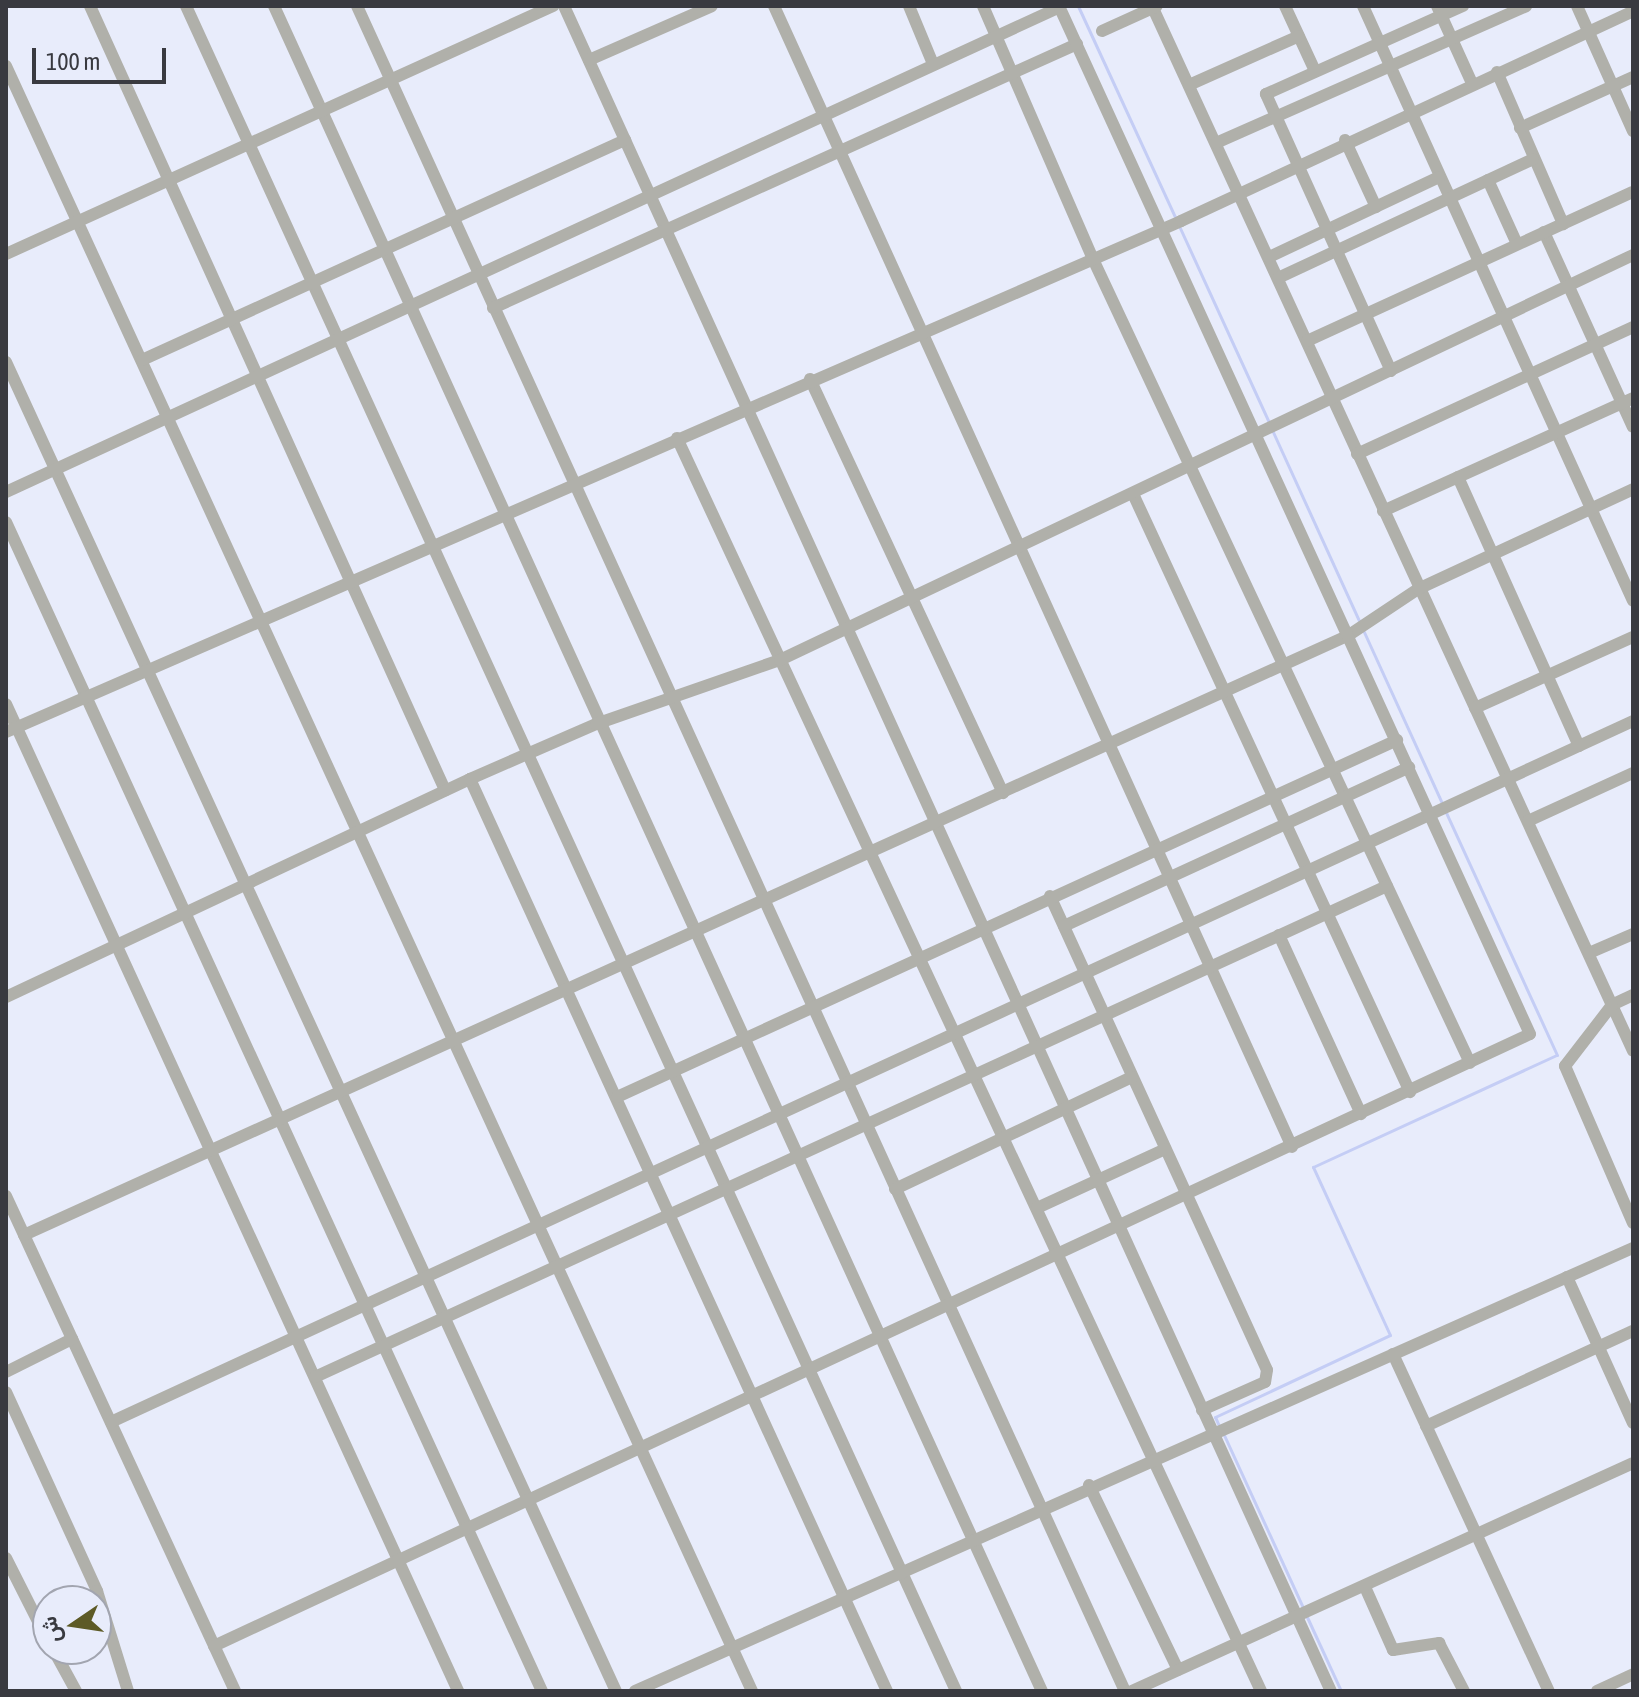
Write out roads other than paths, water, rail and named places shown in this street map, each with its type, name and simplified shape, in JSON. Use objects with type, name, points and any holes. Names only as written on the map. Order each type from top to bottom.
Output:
[{"type":"street","points":[[90,6],[445,790]]},
{"type":"street","points":[[186,6],[956,1691]]},
{"type":"street","points":[[274,6],[596,724],[695,931],[1042,1691]]},
{"type":"street","points":[[357,6],[451,220],[1043,1506],[1125,1691]]},
{"type":"street","points":[[6,254],[391,83],[553,6]]},
{"type":"street","points":[[564,6],[1331,1691]]},
{"type":"street","points":[[589,60],[712,6]]},
{"type":"street","points":[[774,6],[1292,1147]]},
{"type":"street","points":[[909,6],[933,64]]},
{"type":"street","points":[[983,6],[1092,257],[1470,1063]]},
{"type":"street","points":[[6,492],[477,275],[649,192],[1059,6],[1529,1027],[1527,1037],[641,1451],[214,1646]]},
{"type":"street","points":[[1285,6],[1315,71]]},
{"type":"street","points":[[1363,6],[1633,601]]},
{"type":"street","points":[[1391,371],[1275,117],[1267,91],[1379,43],[1439,11],[1463,6]]},
{"type":"street","points":[[1216,143],[1526,6]]},
{"type":"street","points":[[1577,6],[1633,131]]},
{"type":"street","points":[[1102,31],[1154,7],[1418,589],[1633,1051]]},
{"type":"street","points":[[1439,11],[1472,83]]},
{"type":"street","points":[[11,729],[923,329],[1160,229],[1295,162],[1633,11]]},
{"type":"street","points":[[1189,85],[1299,36]]},
{"type":"street","points":[[493,308],[1077,44]]},
{"type":"street","points":[[6,66],[752,1691]]},
{"type":"street","points":[[1497,72],[1563,224]]},
{"type":"street","points":[[1520,128],[1633,77]]},
{"type":"street","points":[[142,360],[625,140]]},
{"type":"street","points":[[1345,140],[1376,207]]},
{"type":"street","points":[[1278,278],[1533,159]]},
{"type":"street","points":[[1269,257],[1439,177]]},
{"type":"street","points":[[1488,180],[1517,244]]},
{"type":"street","points":[[1307,341],[1633,192]]},
{"type":"street","points":[[1544,232],[1595,344],[1628,400],[1633,427]]},
{"type":"street","points":[[6,997],[470,779],[596,724],[780,660],[848,629],[1134,496],[1633,255]]},
{"type":"street","points":[[1357,454],[1633,327]]},
{"type":"street","points":[[6,362],[616,1691]]},
{"type":"street","points":[[810,379],[1003,793]]},
{"type":"street","points":[[1383,511],[1628,400]]},
{"type":"street","points":[[677,438],[873,852],[1261,1691]]},
{"type":"street","points":[[1458,477],[1579,746]]},
{"type":"street","points":[[24,1235],[1349,635],[1418,589],[1633,489]]},
{"type":"street","points":[[1134,496],[1410,1092]]},
{"type":"street","points":[[6,522],[542,1691]]},
{"type":"street","points":[[1619,569],[1633,563]]},
{"type":"street","points":[[1475,708],[1633,637]]},
{"type":"street","points":[[6,704],[11,729],[212,1152],[458,1691]]},
{"type":"street","points":[[111,1422],[653,1176],[1633,721]]},
{"type":"street","points":[[617,1097],[920,953],[1397,740]]},
{"type":"street","points":[[1064,926],[1409,767]]},
{"type":"street","points":[[1528,821],[1633,773]]},
{"type":"street","points":[[470,779],[887,1691]]},
{"type":"street","points":[[315,1377],[1036,1044],[1387,886]]},
{"type":"street","points":[[1050,896],[1268,1375],[1202,1410]]},
{"type":"street","points":[[1589,953],[1633,934]]},
{"type":"street","points":[[1279,935],[1361,1114]]},
{"type":"street","points":[[1633,995],[1612,1005],[1565,1066],[1633,1223]]},
{"type":"street","points":[[895,1189],[1132,1077]]},
{"type":"street","points":[[1037,1208],[1165,1149]]},
{"type":"street","points":[[6,1196],[235,1691]]},
{"type":"street","points":[[635,1691],[1089,1485],[1633,1248]]},
{"type":"street","points":[[1567,1277],[1633,1423]]},
{"type":"street","points":[[1426,1426],[1633,1331]]},
{"type":"street","points":[[6,1372],[72,1339]]},
{"type":"street","points":[[1393,1354],[1549,1691]]},
{"type":"street","points":[[6,1392],[97,1591],[128,1691]]},
{"type":"street","points":[[1132,1691],[1633,1463]]},
{"type":"street","points":[[1089,1485],[1178,1670]]},
{"type":"street","points":[[6,1558],[32,1609]]},
{"type":"street","points":[[1365,1587],[1393,1650],[1439,1643],[1464,1691]]},
{"type":"street","points":[[62,1665],[76,1691]]},
{"type":"street","points":[[1597,1691],[1633,1674]]},
{"type":"waterway","points":[[1078,6],[1177,221]]},
{"type":"waterway","points":[[1180,228],[1270,425]]},
{"type":"waterway","points":[[1273,432],[1361,625]]},
{"type":"waterway","points":[[1364,632],[1442,803]]},
{"type":"waterway","points":[[1220,1428],[1215,1417],[1390,1335],[1313,1167],[1557,1055],[1445,810]]},
{"type":"waterway","points":[[1224,1435],[1304,1610]]},
{"type":"waterway","points":[[1307,1617],[1341,1691]]}]
